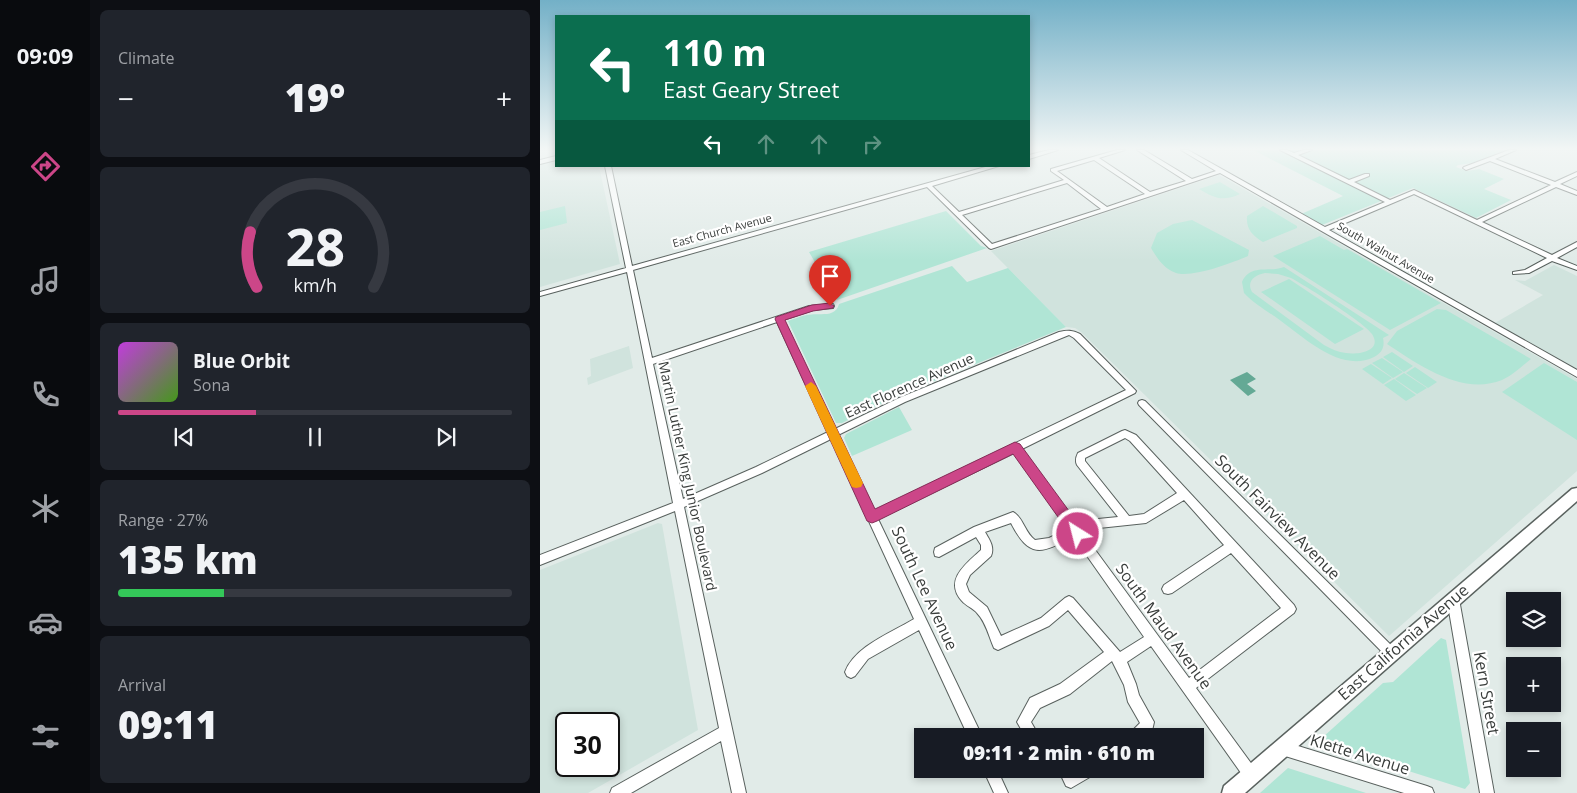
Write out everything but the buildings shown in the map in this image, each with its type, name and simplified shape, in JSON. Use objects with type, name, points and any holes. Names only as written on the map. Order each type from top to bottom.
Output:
[{"type":"main road","name":"East California Avenue","points":[[1235,791],[1391,653],[1577,493]]},
{"type":"street","name":"Martin Luther King Junior Boulevard","points":[[612,187],[739,793]]},
{"type":"street","name":"East Church Avenue","points":[[540,294],[921,187]]},
{"type":"street","points":[[930,187],[991,247],[1173,187]]},
{"type":"street","points":[[958,214],[1048,187]]},
{"type":"street","points":[[1076,187],[1106,209]]},
{"type":"street","points":[[1138,187],[1150,195]]},
{"type":"street","name":"South Walnut Avenue","points":[[1249,187],[1577,374]]},
{"type":"street","points":[[1359,187],[1390,202]]},
{"type":"street","points":[[1478,222],[1552,187]]},
{"type":"street","points":[[1561,187],[1577,193]]},
{"type":"street","points":[[1324,230],[1414,192],[1552,258],[1577,268]]},
{"type":"street","points":[[1515,273],[1528,272],[1577,244]]},
{"type":"street","points":[[1552,258],[1556,263],[1577,273]]},
{"type":"street","name":"East Church Avenue","points":[[540,289],[616,269],[628,268]]},
{"type":"street","points":[[649,362],[812,308],[830,306]]},
{"type":"street","name":"South Lee Avenue","points":[[780,319],[971,728]]},
{"type":"street","name":"East Florence Avenue","points":[[540,560],[679,505],[759,470],[902,400],[1062,334],[1070,332],[1078,336],[1132,391],[1015,447]]},
{"type":"street","name":"South Fairview Avenue","points":[[1142,403],[1391,653]]},
{"type":"street","points":[[1127,521],[1080,462],[1081,456],[1125,434],[1133,438],[1290,609],[1188,687]]},
{"type":"street","points":[[872,517],[1015,447]]},
{"type":"street","name":"South Maud Avenue","points":[[1015,447],[1251,775]]},
{"type":"street","points":[[939,552],[978,530],[1013,517],[1028,542],[1037,545],[1052,542],[1098,524],[1146,518],[1185,494]]},
{"type":"street","points":[[978,530],[986,544],[987,552],[964,573],[960,582],[961,589],[964,596],[983,610],[998,644],[1045,622],[1069,602],[1115,657],[1130,684],[1133,698],[1146,722],[1147,726],[1145,728]]},
{"type":"street","points":[[1168,590],[1232,546]]},
{"type":"street","name":"Kern Street","points":[[1453,599],[1486,793]]},
{"type":"street","points":[[851,672],[864,655],[922,622]]},
{"type":"street","points":[[1027,728],[1024,722],[1035,703],[1065,689],[1115,657],[1153,638]]},
{"type":"street","points":[[617,793],[726,731]]},
{"type":"street","name":"Klette Avenue","points":[[1282,748],[1427,793]]},
{"type":"street","points":[[994,778],[1001,793]]},
{"type":"shaded area","points":[[540,187],[604,187],[620,264],[540,287]]},
{"type":"shaded area","points":[[1183,187],[1240,187],[1577,379],[1577,471],[1389,636],[1081,332],[1075,328],[1066,327],[991,251]]},
{"type":"shaded area","points":[[1205,187],[1228,187],[1240,194],[1229,198],[1219,198],[1199,189]]},
{"type":"shaded area","points":[[1325,187],[1488,187],[1484,189],[1511,200],[1476,218],[1413,188],[1322,225],[1301,214],[1343,196]]},
{"type":"shaded area","points":[[565,206],[567,223],[540,230],[540,212]]},
{"type":"shaded area","points":[[1263,206],[1297,226],[1297,228],[1263,242],[1251,231],[1247,216]]},
{"type":"shaded area","points":[[946,211],[981,246],[987,248],[837,300],[809,252]]},
{"type":"shaded area","points":[[1192,220],[1249,250],[1248,256],[1212,269],[1192,273],[1176,273],[1168,269],[1151,248],[1157,233],[1173,224]]},
{"type":"shaded area","points":[[1320,236],[1344,250],[1347,249],[1441,303],[1390,330],[1273,256]]},
{"type":"shaded area","points":[[1554,265],[1577,276],[1577,369],[1495,323],[1543,295],[1515,280],[1525,281]]},
{"type":"shaded area","points":[[952,266],[967,282],[1008,268],[1066,327],[895,397],[842,423],[836,423],[788,321],[812,314],[834,312],[839,304]]},
{"type":"shaded area","points":[[1284,267],[1389,335],[1383,338],[1384,344],[1381,352],[1374,357],[1362,361],[1349,361],[1324,352],[1244,293],[1242,282],[1250,272]],"holes":[[[1265,273],[1278,274],[1298,282],[1367,329],[1375,340],[1372,348],[1368,351],[1351,353],[1329,348],[1252,292],[1250,288],[1252,279]]]},
{"type":"shaded area","points":[[1289,279],[1364,329],[1335,344],[1261,292]]},
{"type":"shaded area","points":[[1437,309],[1446,310],[1531,359],[1502,380],[1487,384],[1472,384],[1456,381],[1427,369],[1387,344],[1397,331]]},
{"type":"shaded area","points":[[629,346],[633,368],[588,385],[587,378],[591,376],[590,359]]},
{"type":"shaded area","points":[[1392,352],[1413,366],[1404,372],[1383,357]]},
{"type":"shaded area","points":[[1382,358],[1403,372],[1393,378],[1372,363]]},
{"type":"shaded area","points":[[1544,363],[1577,382],[1577,440],[1502,392]]},
{"type":"shaded area","points":[[1371,364],[1392,378],[1383,384],[1362,369]]},
{"type":"shaded area","points":[[1415,367],[1437,382],[1428,388],[1406,373]]},
{"type":"shaded area","points":[[1247,372],[1256,379],[1247,384],[1256,391],[1248,396],[1230,380]]},
{"type":"shaded area","points":[[1404,373],[1427,388],[1417,394],[1395,379]]},
{"type":"shaded area","points":[[1394,379],[1416,395],[1406,401],[1384,385]]},
{"type":"shaded area","points":[[899,407],[912,430],[852,456],[844,438],[846,434]]},
{"type":"shaded area","points":[[658,523],[662,524],[698,730],[620,775],[620,712],[555,712],[555,777],[616,777],[588,793],[540,793],[540,570]]},
{"type":"shaded area","points":[[1441,638],[1446,640],[1470,783],[1465,789],[1327,745],[1323,737],[1383,683],[1393,682]]},
{"type":"shaded area","points":[[1288,768],[1366,793],[1260,793]]},
{"type":"slow traffic","points":[[811,386],[856,483]]},
{"type":"route","points":[[830,306],[812,308],[780,319],[872,517],[1015,447],[1078,534]]}]
